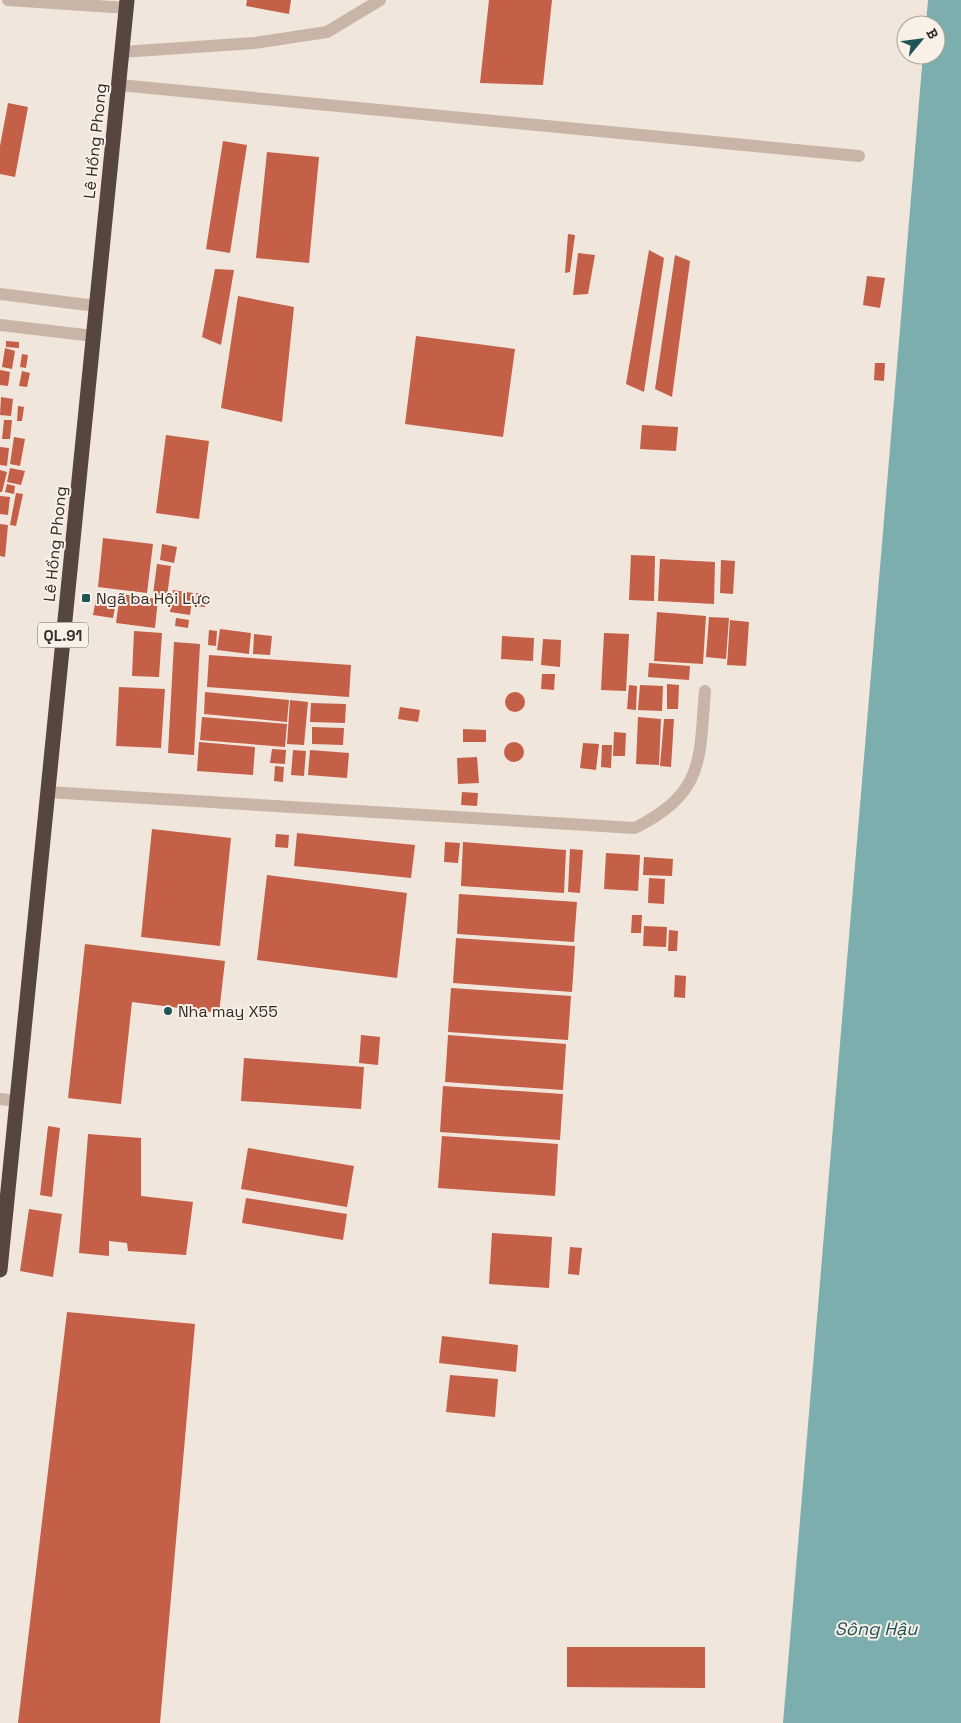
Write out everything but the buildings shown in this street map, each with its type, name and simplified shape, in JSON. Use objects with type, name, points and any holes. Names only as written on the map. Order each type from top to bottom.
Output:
[{"type":"highway","name":"Lê Hồng Phong","points":[[0,1270],[127,4]]},
{"type":"street","points":[[8,0],[127,4]]},
{"type":"street","points":[[122,52],[254,43],[320,34],[327,32],[380,0]]},
{"type":"street","points":[[119,85],[860,156]]},
{"type":"street","points":[[0,294],[96,306]]},
{"type":"street","points":[[0,325],[93,336]]},
{"type":"street","points":[[47,792],[635,828],[660,815],[686,789],[698,762],[705,691]]},
{"type":"street","points":[[0,1099],[16,1101]]},
{"type":"water","name":"Sông Hậu","points":[[928,0],[961,0],[961,1723],[783,1723],[922,65],[946,65],[946,15],[927,15]]},
{"type":"place","name":"Ngã ba Hội Lực","points":[[86,598]]},
{"type":"place","name":"Nha may X55","points":[[168,1011]]}]
